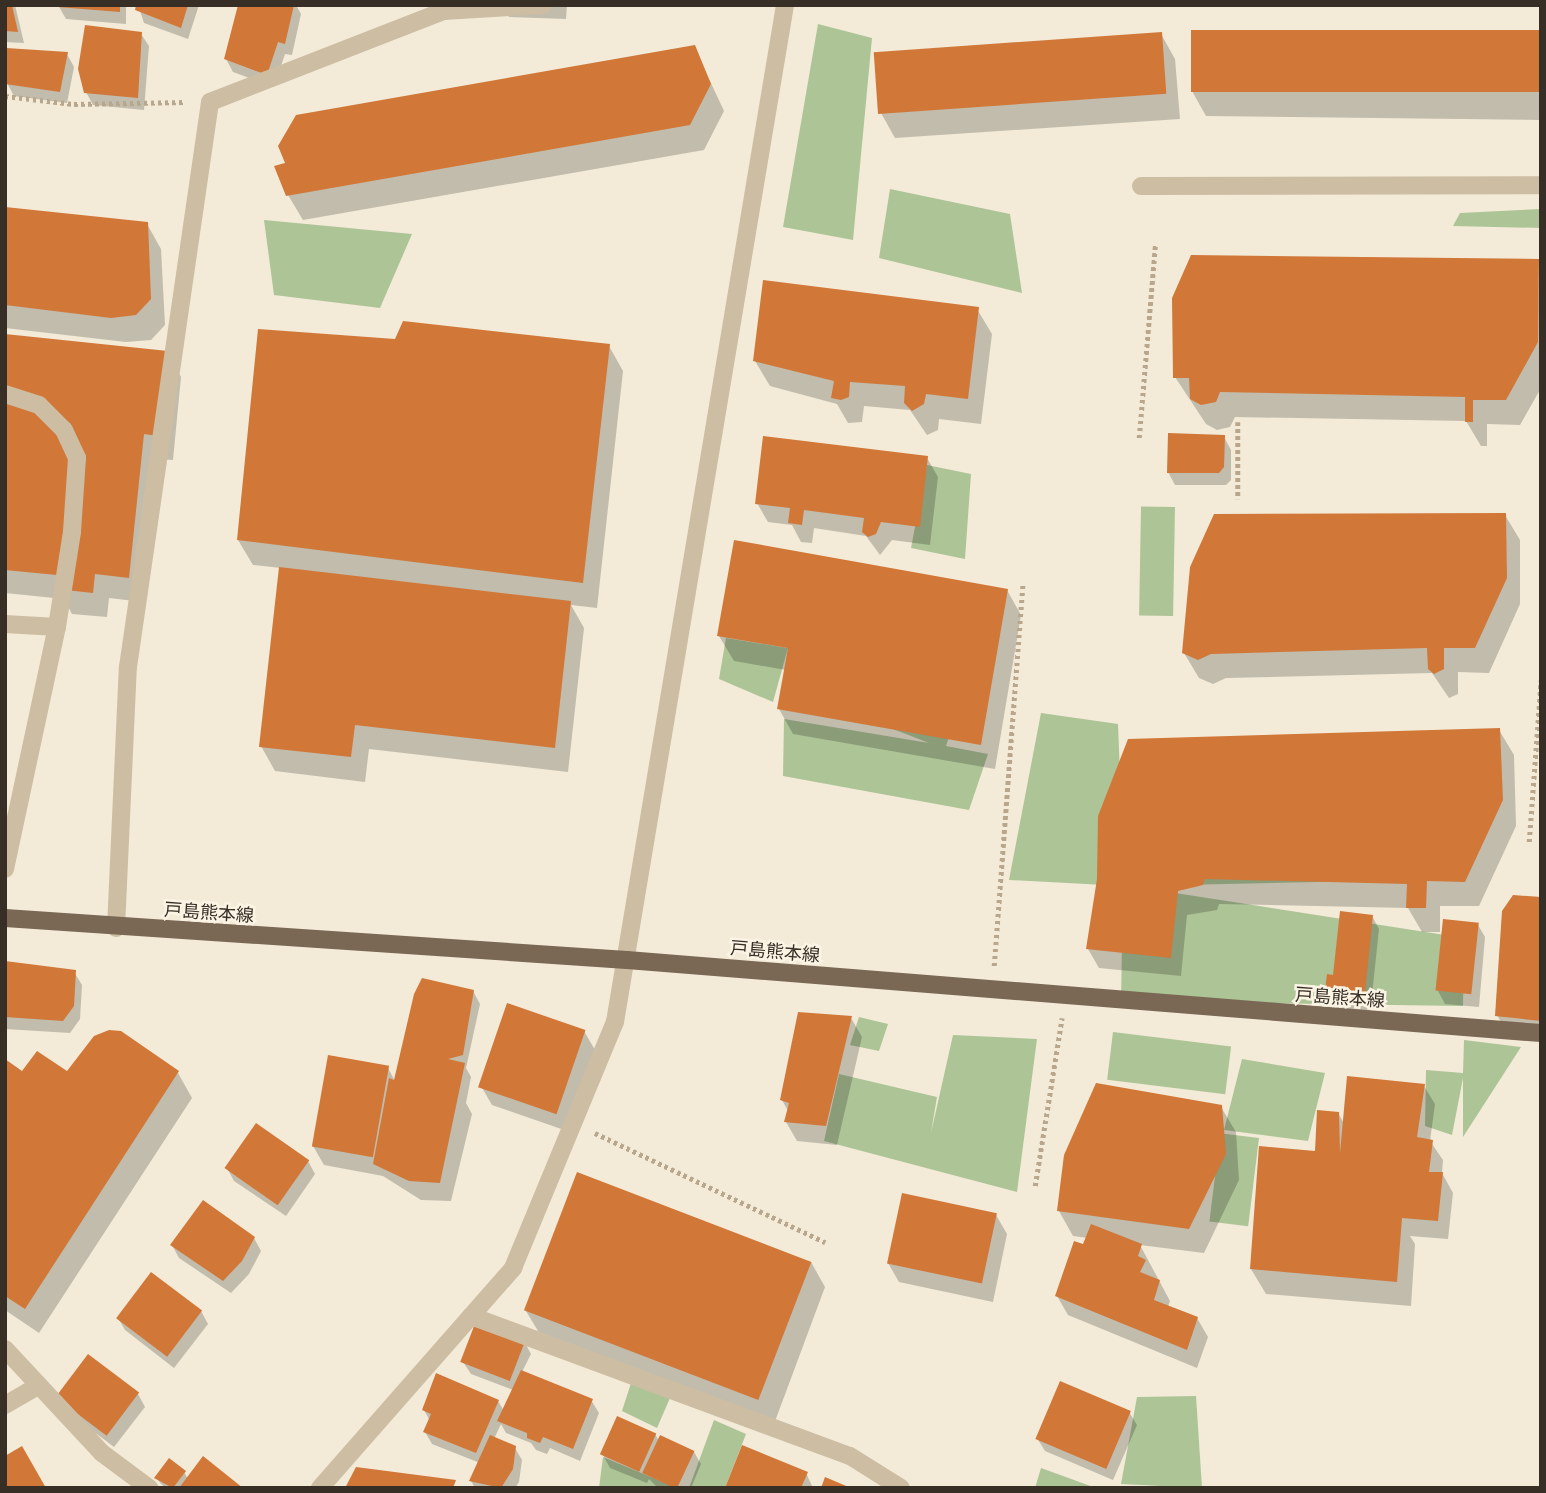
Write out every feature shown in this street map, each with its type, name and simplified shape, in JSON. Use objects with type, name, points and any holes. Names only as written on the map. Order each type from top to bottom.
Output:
[{"type":"main road","name":"戸島熊本線","points":[[5,918],[116,928],[626,960],[1541,1033]]},
{"type":"street","points":[[116,928],[128,667],[211,102],[444,11],[543,5]]},
{"type":"street","points":[[320,1488],[513,1268],[615,1022],[785,5]]},
{"type":"street","points":[[1141,186],[1541,184]]},
{"type":"street","points":[[5,394],[39,405],[64,430],[76,458],[72,532],[57,627],[5,869]]},
{"type":"street","points":[[5,624],[57,627]]},
{"type":"street","points":[[471,1316],[850,1456],[901,1488]]},
{"type":"street","points":[[5,1349],[102,1453],[149,1488]]},
{"type":"street","points":[[5,1405],[38,1385]]},
{"type":"path","points":[[5,96],[74,104],[211,102]]},
{"type":"path","points":[[1139,438],[1155,246]]},
{"type":"path","points":[[1238,422],[1238,499]]},
{"type":"path","points":[[992,991],[1023,584]]},
{"type":"path","points":[[1529,842],[1541,680]]},
{"type":"path","points":[[1035,1186],[1066,997]]},
{"type":"path","points":[[590,1131],[825,1242]]},
{"type":"green space","points":[[818,24],[872,38],[853,240],[783,227]]},
{"type":"green space","points":[[890,189],[1010,214],[1022,293],[879,258]]},
{"type":"green space","points":[[1541,209],[1541,228],[1453,226],[1460,213]]},
{"type":"green space","points":[[264,220],[412,234],[380,308],[274,295]]},
{"type":"green space","points":[[927,465],[971,474],[965,559],[911,548]]},
{"type":"green space","points":[[1141,506],[1175,507],[1173,616],[1139,615]]},
{"type":"green space","points":[[987,619],[946,746],[988,754],[969,810],[783,776],[784,719],[929,743],[808,696]]},
{"type":"green space","points":[[726,638],[788,648],[773,702],[719,679]]},
{"type":"green space","points":[[1041,713],[1118,724],[1122,826],[1461,879],[1130,886],[1464,938],[1463,1006],[1121,1001],[1123,886],[1009,880]]},
{"type":"green space","points":[[859,1017],[888,1024],[879,1051],[850,1045]]},
{"type":"green space","points":[[1113,1032],[1231,1047],[1225,1094],[1107,1080]]},
{"type":"green space","points":[[953,1035],[1037,1039],[1017,1192],[824,1141],[839,1074],[937,1097],[931,1133]]},
{"type":"green space","points":[[1464,1040],[1521,1047],[1463,1137],[1463,1078],[1452,1135],[1425,1126],[1426,1070],[1463,1073]]},
{"type":"green space","points":[[1242,1059],[1325,1073],[1308,1141],[1224,1130]]},
{"type":"green space","points":[[1220,1133],[1259,1138],[1248,1226],[1209,1222]]},
{"type":"green space","points":[[631,1383],[670,1398],[657,1428],[622,1411]]},
{"type":"green space","points":[[1196,1396],[1202,1488],[1121,1484],[1137,1397]]},
{"type":"green space","points":[[714,1420],[746,1434],[725,1488],[689,1488]]},
{"type":"green space","points":[[603,1457],[677,1488],[599,1488]]},
{"type":"green space","points":[[1041,1468],[1096,1488],[1035,1488]]},
{"type":"building","points":[[5,5],[12,5],[18,32],[5,31]]},
{"type":"building","points":[[120,5],[120,12],[58,7]]},
{"type":"building","points":[[136,5],[188,5],[181,28],[135,10]]},
{"type":"building","points":[[238,5],[294,5],[285,44],[278,42],[267,75],[224,59]]},
{"type":"building","points":[[85,25],[142,32],[138,98],[84,93],[78,69]]},
{"type":"building","points":[[1191,30],[1541,30],[1541,92],[1191,92]]},
{"type":"building","points":[[1162,32],[1166,94],[878,114],[874,52]]},
{"type":"building","points":[[695,45],[711,84],[690,125],[286,196],[274,166],[285,163],[278,146],[296,115]]},
{"type":"building","points":[[6,48],[68,52],[60,92],[5,84]]},
{"type":"building","points":[[5,207],[148,222],[151,299],[136,315],[111,318],[5,305]]},
{"type":"building","points":[[1191,255],[1539,259],[1538,342],[1506,400],[1473,400],[1473,422],[1465,422],[1465,397],[1220,392],[1216,402],[1201,405],[1190,399],[1189,378],[1173,378],[1172,298]]},
{"type":"building","points":[[763,280],[979,307],[968,399],[926,394],[924,404],[912,411],[904,403],[905,386],[850,382],[849,397],[841,400],[831,398],[834,381],[753,361]]},
{"type":"building","points":[[403,321],[610,344],[583,583],[237,540],[258,329],[395,339]]},
{"type":"building","points":[[5,334],[168,351],[159,436],[144,434],[129,578],[95,574],[93,593],[56,589],[57,575],[5,570]]},
{"type":"building","points":[[1168,433],[1225,435],[1224,467],[1219,473],[1167,473]]},
{"type":"building","points":[[763,436],[928,456],[920,527],[881,522],[876,534],[868,537],[862,532],[864,518],[804,510],[802,525],[788,523],[790,508],[755,504]]},
{"type":"building","points":[[1506,513],[1507,578],[1475,648],[1444,648],[1444,669],[1434,674],[1428,669],[1427,648],[1211,654],[1198,660],[1182,653],[1190,567],[1214,514]]},
{"type":"building","points":[[734,540],[1008,589],[981,745],[777,709],[788,648],[717,636]]},
{"type":"building","points":[[279,567],[571,601],[555,748],[355,725],[351,757],[259,747]]},
{"type":"building","points":[[1500,728],[1503,800],[1465,882],[1427,881],[1426,908],[1406,908],[1407,884],[1205,879],[1203,885],[1178,891],[1171,958],[1086,949],[1097,879],[1098,816],[1128,739]]},
{"type":"building","points":[[1513,895],[1541,897],[1541,1021],[1495,1016],[1502,911]]},
{"type":"building","points":[[1340,911],[1373,915],[1364,1002],[1324,997],[1327,974],[1333,975]]},
{"type":"building","points":[[1443,919],[1479,923],[1471,994],[1435,991]]},
{"type":"building","points":[[5,961],[76,970],[74,1006],[63,1021],[5,1017]]},
{"type":"building","points":[[422,978],[474,990],[463,1055],[448,1059],[465,1063],[440,1183],[409,1181],[373,1164],[389,1078],[394,1080],[414,994]]},
{"type":"building","points":[[507,1003],[585,1030],[557,1114],[478,1087]]},
{"type":"building","points":[[798,1012],[852,1016],[826,1126],[784,1122],[789,1103],[780,1100]]},
{"type":"building","points":[[109,1030],[121,1031],[179,1071],[25,1309],[5,1296],[5,1059],[22,1071],[37,1051],[67,1071],[94,1036]]},
{"type":"building","points":[[328,1055],[389,1066],[373,1157],[312,1147]]},
{"type":"building","points":[[1347,1076],[1425,1084],[1417,1137],[1433,1140],[1429,1172],[1443,1172],[1438,1221],[1402,1218],[1397,1282],[1250,1269],[1259,1146],[1315,1151],[1317,1110],[1339,1112],[1340,1153]]},
{"type":"building","points":[[1096,1083],[1222,1105],[1226,1154],[1189,1229],[1057,1211],[1064,1155]]},
{"type":"building","points":[[256,1123],[309,1160],[278,1205],[224,1168]]},
{"type":"building","points":[[577,1172],[811,1262],[758,1400],[524,1310]]},
{"type":"building","points":[[902,1193],[997,1213],[982,1284],[887,1263]]},
{"type":"building","points":[[203,1200],[255,1237],[242,1261],[223,1281],[170,1245]]},
{"type":"building","points":[[1091,1224],[1142,1244],[1138,1256],[1146,1260],[1140,1272],[1160,1280],[1154,1300],[1198,1317],[1187,1350],[1055,1296],[1074,1241],[1083,1244]]},
{"type":"building","points":[[151,1272],[202,1311],[167,1357],[116,1318]]},
{"type":"building","points":[[476,1321],[525,1340],[510,1381],[460,1362]]},
{"type":"building","points":[[88,1354],[139,1393],[107,1436],[56,1397]]},
{"type":"building","points":[[521,1370],[593,1399],[573,1449],[543,1437],[540,1443],[527,1438],[527,1433],[497,1421]]},
{"type":"building","points":[[436,1373],[499,1400],[476,1453],[423,1432],[431,1414],[422,1410]]},
{"type":"building","points":[[1060,1381],[1131,1411],[1106,1469],[1035,1439]]},
{"type":"building","points":[[617,1416],[656,1433],[639,1472],[600,1454]]},
{"type":"building","points":[[490,1435],[516,1446],[513,1469],[501,1488],[469,1481]]},
{"type":"building","points":[[660,1435],[694,1451],[677,1488],[642,1473]]},
{"type":"building","points":[[742,1445],[808,1472],[801,1488],[725,1488]]},
{"type":"building","points":[[22,1446],[46,1488],[5,1488],[5,1456]]},
{"type":"building","points":[[203,1456],[243,1488],[179,1488]]},
{"type":"building","points":[[169,1458],[186,1471],[173,1488],[154,1478]]},
{"type":"building","points":[[356,1467],[456,1480],[453,1488],[345,1488]]},
{"type":"building","points":[[825,1477],[851,1488],[821,1488]]}]
